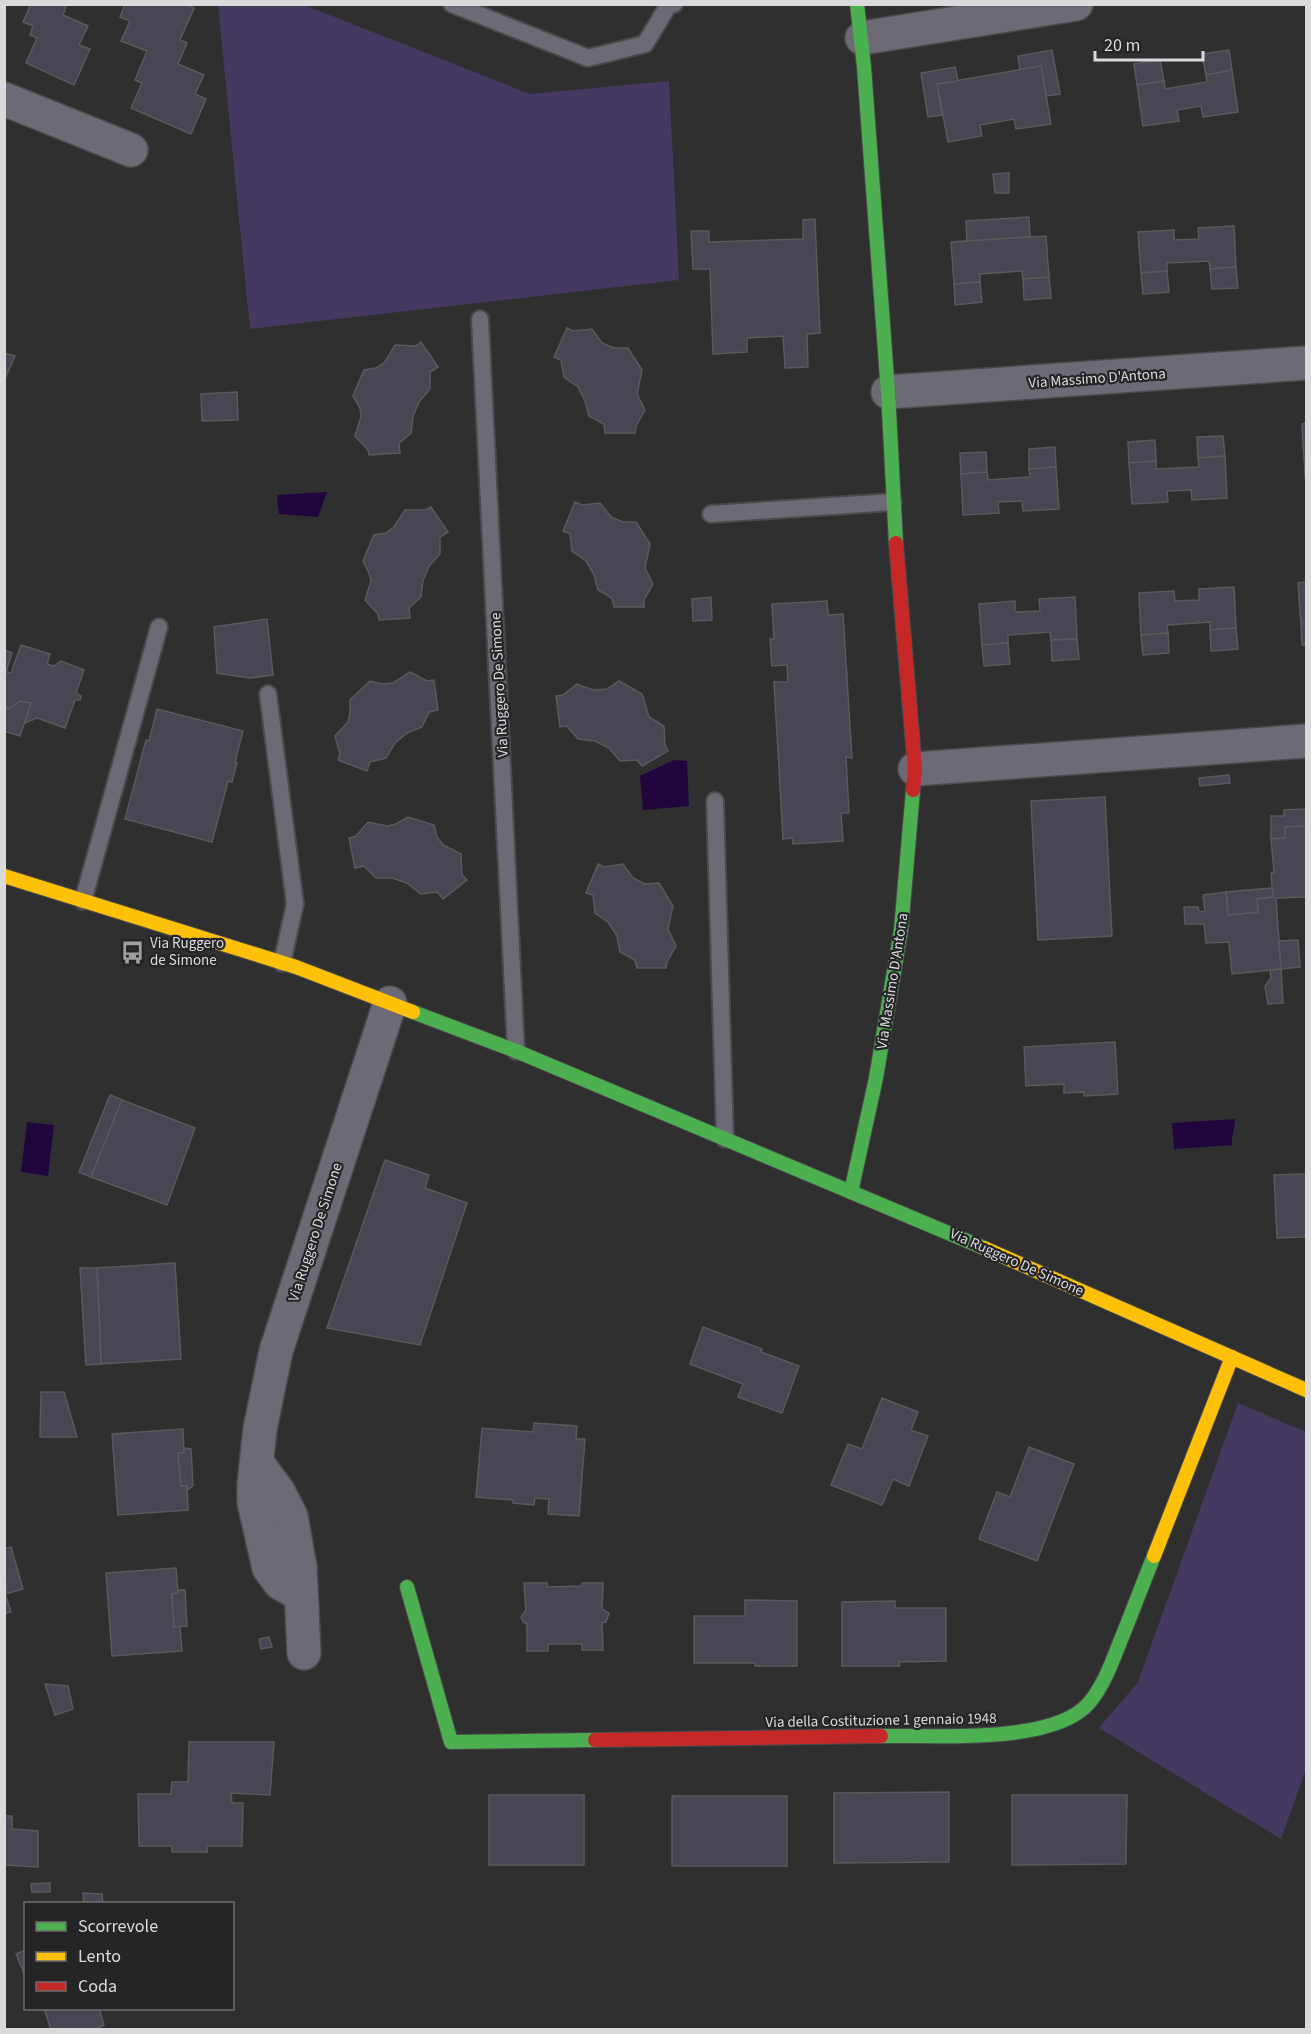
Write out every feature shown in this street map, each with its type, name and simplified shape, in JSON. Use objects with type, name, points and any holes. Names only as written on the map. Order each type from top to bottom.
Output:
[{"type":"street","name":"Via Massimo D'Antona","points":[[851,1192],[876,1078],[901,930],[915,769],[893,502],[888,392],[862,38],[857,4]]},
{"type":"street","points":[[862,38],[1076,4]]},
{"type":"street","points":[[4,99],[131,150]]},
{"type":"street","name":"Via Massimo D'Antona","points":[[888,392],[1306,363]]},
{"type":"street","points":[[915,769],[1306,741]]},
{"type":"street","name":"Via Ruggero De Simone","points":[[4,876],[282,963],[516,1051],[725,1138],[1306,1389]]},
{"type":"street","name":"Via Ruggero De Simone","points":[[304,1653],[300,1567],[291,1516],[278,1491],[258,1464],[260,1429],[276,1351],[390,1003]]},
{"type":"street","name":"Via della Costituzione 1 gennaio 1948","points":[[407,1587],[451,1742],[1011,1734],[1059,1723],[1081,1712],[1098,1690],[1118,1647],[1232,1357]]},
{"type":"lane","points":[[452,4],[588,58],[645,44],[670,5]]},
{"type":"lane","name":"Via Ruggero De Simone","points":[[480,319],[516,1051]]},
{"type":"lane","points":[[711,514],[893,502]]},
{"type":"lane","points":[[83,901],[159,627]]},
{"type":"lane","points":[[268,694],[295,904],[282,963]]},
{"type":"lane","points":[[716,801],[725,1138]]},
{"type":"shaded area","points":[[218,5],[304,5],[530,94],[669,81],[679,280],[250,329]]},
{"type":"shaded area","points":[[327,492],[318,517],[279,514],[277,495]]},
{"type":"shaded area","points":[[674,760],[687,761],[689,806],[643,810],[640,776]]},
{"type":"shaded area","points":[[1235,1119],[1232,1145],[1174,1149],[1172,1123]]},
{"type":"shaded area","points":[[27,1122],[54,1125],[48,1176],[21,1172]]},
{"type":"shaded area","points":[[1238,1403],[1306,1432],[1306,1769],[1281,1839],[1099,1728],[1138,1682]]},
{"type":"building","points":[[31,4],[67,4],[63,15],[88,26],[79,45],[90,49],[74,85],[26,63],[37,38],[30,35],[33,26],[23,22]]},
{"type":"building","points":[[125,4],[187,4],[194,8],[180,40],[187,43],[178,64],[204,75],[195,94],[206,99],[191,134],[131,108],[142,83],[135,80],[147,51],[121,41],[130,21],[120,17]]},
{"type":"building","points":[[1052,50],[1060,94],[1046,96],[1041,66],[1020,70],[1018,56]]},
{"type":"building","points":[[1229,50],[1232,70],[1206,75],[1202,54]]},
{"type":"building","points":[[1160,60],[1164,81],[1137,85],[1134,64]]},
{"type":"building","points":[[1041,66],[1051,124],[1016,129],[1014,119],[980,125],[982,136],[948,142],[937,84]]},
{"type":"building","points":[[955,67],[958,81],[937,84],[942,115],[928,117],[921,73]]},
{"type":"building","points":[[1232,70],[1238,112],[1203,117],[1201,106],[1177,110],[1179,121],[1143,126],[1137,85],[1164,81],[1165,89],[1207,82],[1206,75]]},
{"type":"building","points":[[1009,173],[1009,193],[995,193],[993,174]]},
{"type":"building","points":[[1029,217],[1030,237],[967,241],[966,221]]},
{"type":"building","points":[[815,219],[820,333],[807,334],[808,367],[785,368],[783,336],[747,338],[747,352],[713,354],[710,269],[693,269],[691,231],[709,231],[709,242],[803,239],[803,220]]},
{"type":"building","points":[[1234,226],[1236,267],[1210,269],[1209,261],[1167,263],[1167,271],[1141,273],[1138,232],[1174,230],[1174,240],[1199,239],[1198,228]]},
{"type":"building","points":[[1046,236],[1049,277],[1023,279],[1022,271],[980,274],[980,282],[954,284],[951,242]]},
{"type":"building","points":[[1236,267],[1238,288],[1212,289],[1210,269]]},
{"type":"building","points":[[1167,271],[1169,292],[1143,294],[1141,273]]},
{"type":"building","points":[[1049,277],[1051,298],[1024,300],[1023,279]]},
{"type":"building","points":[[980,282],[982,302],[955,305],[954,284]]},
{"type":"building","points":[[567,328],[573,331],[592,329],[602,343],[614,348],[628,348],[642,370],[637,394],[645,410],[636,426],[635,433],[605,433],[604,424],[589,416],[578,387],[564,377],[561,360],[554,357]]},
{"type":"building","points":[[421,342],[438,367],[430,372],[430,389],[419,402],[413,416],[411,433],[399,443],[400,453],[369,455],[368,450],[355,436],[361,417],[360,408],[353,396],[364,370],[376,368],[385,362],[395,345],[416,346]]},
{"type":"building","points":[[4,353],[15,356],[4,381]]},
{"type":"building","points":[[237,392],[238,420],[202,421],[201,394]]},
{"type":"building","points":[[1306,423],[1306,444],[1303,444],[1302,424]]},
{"type":"building","points":[[1223,436],[1225,456],[1198,458],[1197,437]]},
{"type":"building","points":[[1155,440],[1156,461],[1129,463],[1128,442]]},
{"type":"building","points":[[1303,444],[1306,444],[1306,486]]},
{"type":"building","points":[[1055,447],[1056,467],[1029,469],[1029,449]]},
{"type":"building","points":[[986,452],[987,472],[961,474],[960,453]]},
{"type":"building","points":[[1225,456],[1227,498],[1192,500],[1191,490],[1167,491],[1168,502],[1132,504],[1129,463],[1156,461],[1156,469],[1199,467],[1198,458]]},
{"type":"building","points":[[1056,467],[1059,509],[1023,511],[1022,501],[998,502],[999,513],[963,515],[961,474],[987,472],[988,480],[1030,477],[1029,469]]},
{"type":"building","points":[[575,502],[582,505],[600,503],[611,517],[623,522],[636,522],[650,544],[645,568],[653,584],[644,600],[644,607],[614,607],[612,598],[598,590],[594,575],[586,561],[572,551],[570,534],[563,531]]},
{"type":"building","points":[[431,507],[448,532],[440,537],[440,554],[429,566],[423,581],[421,597],[409,608],[410,618],[379,620],[378,614],[365,600],[371,581],[363,561],[374,535],[386,533],[394,527],[405,510],[425,510]]},
{"type":"building","points":[[1306,582],[1306,624],[1301,624],[1298,583]]},
{"type":"building","points":[[1234,587],[1236,628],[1210,630],[1210,622],[1167,625],[1168,633],[1141,635],[1139,593],[1174,591],[1175,601],[1199,600],[1199,589]]},
{"type":"building","points":[[711,597],[712,620],[693,621],[692,599]]},
{"type":"building","points":[[1075,597],[1077,639],[1051,640],[1050,632],[1008,635],[1008,643],[982,645],[979,604],[1015,601],[1015,612],[1040,611],[1039,599]]},
{"type":"building","points":[[827,601],[828,615],[843,614],[852,758],[846,757],[849,813],[841,813],[843,841],[793,844],[792,838],[783,839],[774,682],[788,682],[787,665],[772,666],[770,639],[774,639],[772,604]]},
{"type":"building","points":[[267,619],[273,675],[249,678],[217,673],[214,627]]},
{"type":"building","points":[[1301,624],[1306,624],[1306,645],[1302,645]]},
{"type":"building","points":[[1236,628],[1238,649],[1211,651],[1210,630]]},
{"type":"building","points":[[1168,633],[1169,653],[1143,655],[1141,635]]},
{"type":"building","points":[[1077,639],[1079,659],[1052,661],[1051,640]]},
{"type":"building","points":[[1008,643],[1010,664],[984,666],[982,645]]},
{"type":"building","points":[[21,645],[50,654],[47,664],[54,666],[61,661],[84,670],[76,693],[81,696],[80,700],[75,700],[65,728],[37,718],[25,723],[31,703],[20,701],[10,708],[4,708],[4,650],[12,653],[6,672],[11,673]]},
{"type":"building","points":[[410,672],[427,681],[434,680],[438,710],[429,712],[422,727],[407,733],[395,743],[386,758],[370,762],[367,771],[338,760],[340,754],[335,736],[348,722],[350,700],[370,681],[382,684],[393,683]]},
{"type":"building","points":[[619,681],[642,694],[649,717],[664,726],[665,745],[668,751],[642,766],[637,760],[620,761],[609,748],[595,741],[578,739],[567,726],[560,727],[556,696],[563,695],[577,684],[593,690],[607,689]]},
{"type":"building","points":[[20,701],[31,703],[20,736],[4,731],[4,708],[10,708]]},
{"type":"building","points":[[157,709],[243,731],[232,782],[228,781],[212,842],[125,819],[146,740],[149,741]]},
{"type":"building","points":[[1229,775],[1230,783],[1200,786],[1199,778]]},
{"type":"building","points":[[1105,797],[1112,936],[1038,940],[1031,801]]},
{"type":"building","points":[[1306,809],[1306,826],[1285,827],[1285,838],[1271,839],[1271,816],[1284,816],[1284,810]]},
{"type":"building","points":[[408,817],[434,825],[437,837],[443,845],[461,854],[462,875],[467,880],[443,899],[437,892],[421,894],[407,883],[392,878],[376,878],[364,866],[355,868],[349,838],[356,836],[368,822],[387,826]]},
{"type":"building","points":[[1306,826],[1306,897],[1276,898],[1281,969],[1232,974],[1229,942],[1206,943],[1204,924],[1185,924],[1184,907],[1198,907],[1199,912],[1205,911],[1203,895],[1226,892],[1228,915],[1258,912],[1257,899],[1273,897],[1271,873],[1274,872],[1271,839],[1285,838],[1285,827]]},
{"type":"building","points":[[598,864],[604,867],[623,864],[633,878],[645,884],[659,883],[673,906],[668,929],[676,946],[666,968],[637,968],[635,960],[620,952],[617,936],[608,922],[595,913],[593,895],[586,893]]},
{"type":"building","points":[[1272,888],[1273,897],[1257,899],[1258,912],[1228,915],[1226,892]]},
{"type":"building","points":[[1298,940],[1300,967],[1281,969],[1279,941]]},
{"type":"building","points":[[1281,969],[1283,1003],[1268,1004],[1265,986],[1271,978],[1270,970]]},
{"type":"building","points":[[1115,1042],[1118,1094],[1084,1096],[1084,1092],[1064,1093],[1064,1084],[1026,1086],[1024,1047]]},
{"type":"building","points":[[110,1095],[122,1100],[91,1177],[79,1172]]},
{"type":"building","points":[[122,1100],[195,1128],[167,1205],[91,1177]]},
{"type":"building","points":[[385,1160],[429,1175],[425,1188],[467,1203],[420,1345],[327,1328]]},
{"type":"building","points":[[1306,1174],[1306,1237],[1277,1238],[1274,1175]]},
{"type":"building","points":[[175,1263],[181,1359],[101,1364],[97,1268]]},
{"type":"building","points":[[80,1268],[97,1268],[101,1364],[86,1365]]},
{"type":"building","points":[[703,1327],[762,1349],[761,1352],[799,1366],[782,1413],[738,1397],[743,1384],[690,1364]]},
{"type":"building","points":[[41,1392],[64,1392],[77,1437],[40,1437]]},
{"type":"building","points":[[882,1398],[918,1412],[911,1430],[928,1436],[909,1486],[893,1479],[882,1505],[831,1485],[848,1444],[862,1449]]},
{"type":"building","points":[[534,1423],[577,1426],[576,1439],[585,1439],[579,1516],[548,1514],[549,1499],[535,1498],[534,1505],[513,1503],[513,1500],[476,1497],[482,1428],[533,1432]]},
{"type":"building","points":[[183,1429],[184,1453],[178,1453],[181,1486],[187,1486],[188,1510],[118,1515],[112,1434]]},
{"type":"building","points":[[1029,1447],[1074,1464],[1037,1561],[979,1539],[997,1492],[1010,1497]]},
{"type":"building","points":[[184,1448],[191,1449],[193,1486],[187,1490],[187,1486],[181,1486],[178,1453],[184,1453]]},
{"type":"building","points":[[11,1547],[23,1589],[6,1594],[4,1549]]},
{"type":"building","points":[[176,1568],[178,1593],[172,1594],[174,1627],[180,1626],[182,1651],[112,1656],[106,1573]]},
{"type":"building","points":[[524,1583],[547,1583],[547,1587],[603,1583],[602,1609],[609,1613],[606,1622],[602,1623],[603,1650],[582,1650],[582,1644],[548,1644],[548,1651],[527,1651],[527,1624],[521,1617],[526,1610]]},
{"type":"building","points":[[4,1590],[11,1612],[4,1614]]},
{"type":"building","points":[[178,1590],[185,1590],[187,1626],[174,1627],[172,1594],[178,1593]]},
{"type":"building","points":[[745,1600],[797,1601],[797,1666],[694,1663],[694,1616],[745,1616]]},
{"type":"building","points":[[895,1601],[895,1608],[946,1608],[946,1661],[899,1662],[900,1666],[842,1666],[842,1602]]},
{"type":"building","points":[[269,1637],[272,1647],[261,1649],[259,1639]]},
{"type":"building","points":[[45,1684],[68,1686],[73,1709],[55,1715]]},
{"type":"building","points":[[189,1742],[274,1742],[270,1795],[231,1793],[232,1803],[243,1803],[242,1846],[208,1846],[207,1852],[172,1852],[172,1846],[139,1846],[138,1794],[171,1794],[172,1782],[188,1782]]},
{"type":"building","points":[[949,1792],[949,1862],[834,1863],[834,1793]]},
{"type":"building","points":[[489,1795],[584,1795],[584,1865],[489,1865]]},
{"type":"building","points":[[1012,1795],[1127,1795],[1126,1864],[1012,1865]]},
{"type":"building","points":[[672,1796],[787,1796],[787,1866],[672,1866]]},
{"type":"building","points":[[4,1816],[12,1816],[12,1829],[38,1831],[38,1867],[4,1865]]},
{"type":"building","points":[[50,1883],[50,1892],[32,1892],[31,1884]]},
{"type":"building","points":[[83,1893],[102,1894],[103,1902],[84,1902]]},
{"type":"building","points":[[24,1951],[24,1973],[16,1954]]},
{"type":"building","points":[[45,2010],[100,2010],[104,2025],[93,2030],[51,2030]]},
{"type":"traffic: fast","points":[[857,4],[864,67],[888,392],[896,543]]},
{"type":"traffic: fast","points":[[851,1192],[876,1078],[901,930],[913,790]]},
{"type":"traffic: fast","points":[[413,1012],[516,1051],[984,1248]]},
{"type":"traffic: fast","points":[[881,1736],[961,1736],[1021,1732],[1049,1726],[1072,1716],[1089,1703],[1104,1680],[1154,1556]]},
{"type":"traffic: fast","points":[[407,1587],[451,1742],[595,1740]]},
{"type":"traffic: slow","points":[[4,876],[296,967],[413,1012]]},
{"type":"traffic: slow","points":[[984,1248],[1306,1390]]},
{"type":"traffic: slow","points":[[1154,1556],[1232,1357]]},
{"type":"traffic: jam","points":[[896,543],[915,769],[913,790]]},
{"type":"traffic: jam","points":[[595,1740],[881,1736]]},
{"type":"place","name":"Via Ruggero de Simone","points":[[132,952]]}]
